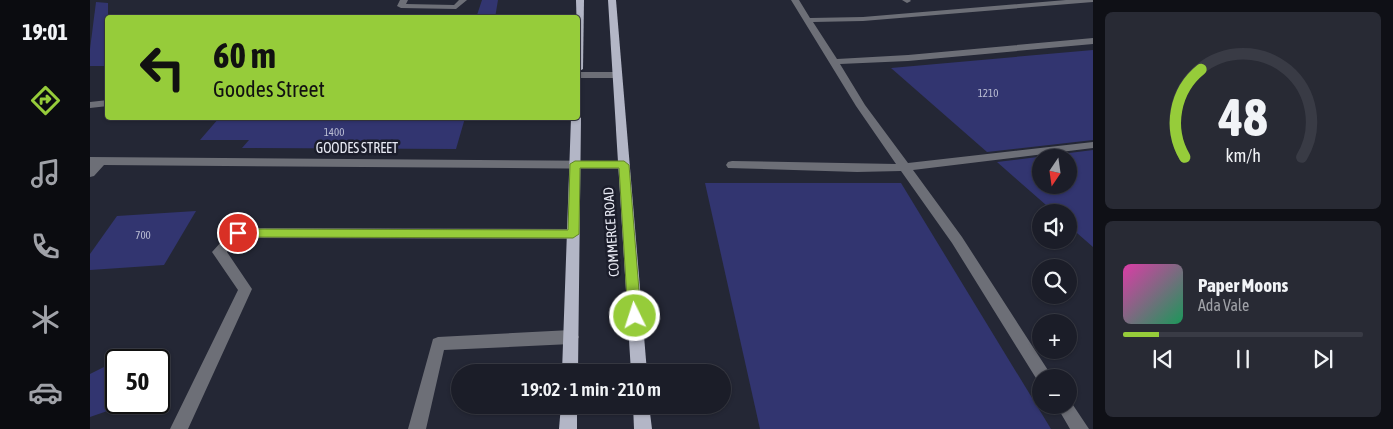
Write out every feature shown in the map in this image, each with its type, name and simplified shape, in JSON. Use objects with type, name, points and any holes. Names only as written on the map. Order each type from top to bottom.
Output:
[{"type":"main road","points":[[580,0],[580,15]]},
{"type":"main road","name":"COMMERCE ROAD","points":[[612,0],[638,364]]},
{"type":"main road","points":[[570,364],[576,120]]},
{"type":"main road","points":[[568,429],[569,414]]},
{"type":"main road","points":[[642,414],[643,429]]},
{"type":"street","points":[[404,0],[401,6],[409,7],[456,6],[463,0]]},
{"type":"street","points":[[795,0],[861,106],[957,240],[1039,369]]},
{"type":"street","points":[[808,20],[863,19],[1093,0]]},
{"type":"street","points":[[834,62],[908,58],[1093,42]]},
{"type":"street","points":[[580,75],[617,75]]},
{"type":"street","points":[[90,105],[105,103]]},
{"type":"street","points":[[732,165],[857,168],[904,167],[1093,145]]},
{"type":"street","points":[[90,173],[96,161]]},
{"type":"street","name":"GOODES STREET","points":[[96,161],[624,165]]},
{"type":"street","points":[[179,429],[245,289],[219,252],[238,233],[573,234]]},
{"type":"street","points":[[417,429],[438,344],[571,337]]},
{"type":"street","points":[[1070,414],[1080,429]]},
{"type":"building","points":[[482,0],[498,0],[496,15],[477,15]]},
{"type":"building","points":[[96,2],[108,3],[108,15],[105,15],[105,66],[90,66],[90,49]]},
{"type":"building","points":[[1093,50],[1093,140],[987,152],[891,68]]},
{"type":"building","points":[[217,120],[464,120],[456,149],[242,148],[249,140],[200,140]]},
{"type":"building","points":[[1093,150],[1093,247],[1077,233],[1077,204],[1045,204],[1033,194],[1078,194],[1078,152]]},
{"type":"building","points":[[1032,158],[1032,193],[997,162]]},
{"type":"building","points":[[705,183],[901,183],[1032,398],[1032,414],[1042,414],[1051,429],[760,429]]},
{"type":"building","points":[[196,211],[164,265],[90,270],[90,254],[117,216]]},
{"type":"building","points":[[105,366],[105,412],[90,417],[90,374]]},
{"type":"route","points":[[238,233],[573,234],[575,164],[624,165],[635,316]]}]
